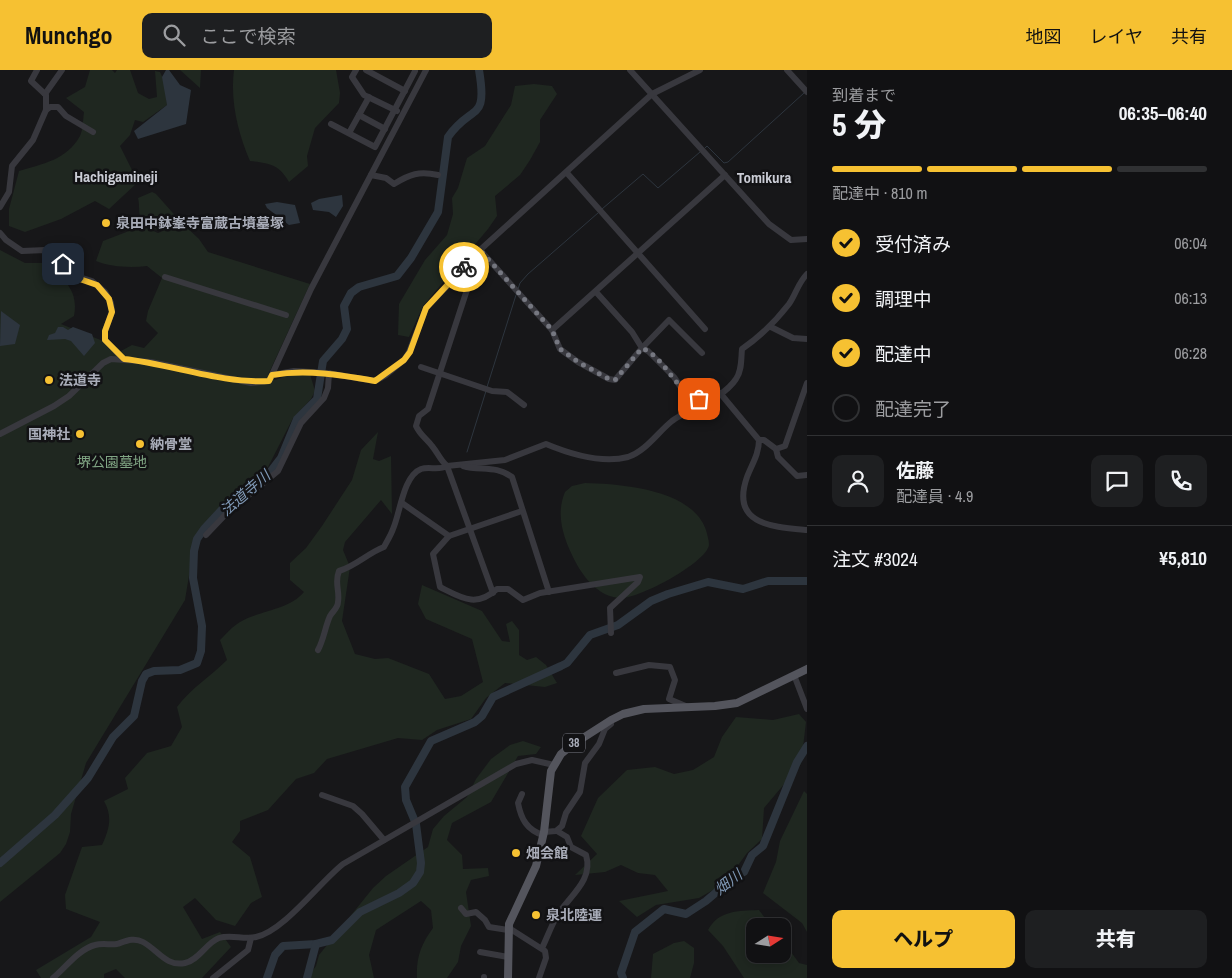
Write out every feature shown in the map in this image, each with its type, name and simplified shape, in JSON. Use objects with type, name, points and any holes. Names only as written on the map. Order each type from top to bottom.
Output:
[{"type":"main road","name":"38","points":[[508,978],[508,929],[536,866],[543,834],[549,779],[554,765],[572,744],[613,718],[644,709],[737,703],[807,669]]},
{"type":"street","points":[[0,206],[10,192],[12,166],[33,140],[46,110],[47,100],[45,94],[31,81],[37,70]]},
{"type":"street","points":[[356,70],[352,77],[364,95],[402,114]]},
{"type":"street","points":[[366,70],[405,91]]},
{"type":"street","points":[[630,70],[769,224],[791,240],[807,239]]},
{"type":"street","points":[[272,375],[294,371],[328,373],[375,381],[392,370],[410,352],[426,308],[479,252],[652,94],[700,70]]},
{"type":"street","points":[[787,70],[807,92]]},
{"type":"street","points":[[0,434],[69,396],[107,360],[124,359],[151,362],[251,383],[269,381],[311,289],[424,73],[415,71],[375,147],[331,124]]},
{"type":"street","points":[[45,94],[59,72]]},
{"type":"street","points":[[349,133],[368,97]]},
{"type":"street","points":[[46,110],[50,107],[58,107],[66,116],[93,132]]},
{"type":"street","points":[[359,115],[385,129]]},
{"type":"street","points":[[371,175],[386,178],[394,184],[409,175],[420,172],[438,175]]},
{"type":"street","points":[[566,173],[639,252],[705,329]]},
{"type":"street","points":[[552,330],[725,175]]},
{"type":"street","points":[[0,233],[6,240],[22,250],[46,250],[52,252],[70,274],[92,282],[105,292],[111,303],[112,312],[105,331],[105,340],[124,359]]},
{"type":"street","points":[[479,252],[428,409],[419,416],[416,426],[419,434],[433,447],[440,460],[447,466],[493,593]]},
{"type":"street","points":[[479,252],[552,330],[560,349],[578,362],[609,379],[615,380],[669,320],[702,354]]},
{"type":"street","points":[[318,650],[330,617],[338,606],[339,594],[335,580],[339,571],[350,567],[370,552],[384,547],[394,528],[405,489],[414,474],[420,469],[439,470],[447,466],[505,460],[546,444],[561,450],[602,459],[629,456],[641,450],[674,420],[706,404],[735,381],[739,374],[742,349],[771,327],[779,313],[790,303],[796,288],[807,274]]},
{"type":"street","points":[[165,277],[286,314]]},
{"type":"street","points":[[596,292],[632,332],[642,348],[648,351],[674,377],[682,389],[706,404]]},
{"type":"street","points":[[771,327],[793,338],[807,339]]},
{"type":"street","points":[[421,368],[492,391],[507,392],[524,405]]},
{"type":"street","points":[[206,535],[226,514],[278,471],[301,423],[324,398],[328,388],[328,373]]},
{"type":"street","points":[[776,449],[787,442],[807,383]]},
{"type":"street","points":[[720,393],[759,440],[759,450],[743,492],[749,512],[762,524],[807,530]]},
{"type":"street","points":[[759,440],[764,440],[776,449],[778,456],[797,476],[807,474]]},
{"type":"street","points":[[459,465],[473,469],[503,470],[512,477],[549,592]]},
{"type":"street","points":[[402,503],[449,536]]},
{"type":"street","points":[[522,511],[449,536],[433,554],[440,587],[468,600],[487,598],[497,589],[508,589],[523,600],[549,592],[640,577],[638,582],[610,608],[610,633]]},
{"type":"street","points":[[616,673],[649,665],[670,667],[675,680],[668,699],[688,707]]},
{"type":"street","points":[[794,675],[807,709]]},
{"type":"street","points":[[522,794],[518,803],[524,822],[531,830],[543,834],[557,831],[562,826],[566,813],[578,796],[585,763],[599,744],[605,728],[612,723],[613,718]]},
{"type":"street","points":[[53,978],[88,947],[97,944],[114,944],[130,939],[143,942],[167,961],[178,964],[190,962],[220,938],[251,938],[266,933],[302,905],[331,873],[384,840],[521,762],[540,761],[554,765]]},
{"type":"street","points":[[322,795],[353,806],[384,840]]},
{"type":"street","points":[[542,948],[558,914],[571,900],[585,878],[587,867],[586,855],[571,847],[566,837],[557,831]]},
{"type":"street","points":[[461,908],[466,914],[476,912],[492,928],[508,929],[542,948],[546,958],[539,978]]},
{"type":"street","points":[[213,978],[248,950],[251,938]]},
{"type":"street","points":[[480,952],[508,957]]},
{"type":"green space","points":[[90,70],[112,70],[115,73],[117,70],[130,70],[138,93],[149,99],[157,97],[155,71],[160,72],[166,85],[167,105],[143,122],[135,120],[130,135],[120,146],[138,182],[109,209],[95,201],[61,219],[25,232],[9,226],[9,209],[19,171],[61,156],[75,144],[80,136],[84,112],[66,98],[85,87]]},
{"type":"green space","points":[[180,70],[201,70],[200,88]]},
{"type":"green space","points":[[234,70],[336,70],[340,93],[339,103],[315,128],[307,156],[308,166],[289,182],[277,168],[250,161],[236,117],[233,93]]},
{"type":"green space","points":[[534,84],[552,86],[557,94],[540,120],[540,142],[520,175],[495,196],[497,216],[423,306],[409,337],[398,335],[399,304],[425,260],[447,235],[453,214],[452,198],[458,188],[467,158],[485,146],[511,105],[515,86]]},
{"type":"green space","points":[[152,192],[180,221],[164,229],[154,229],[145,224],[140,217],[138,198]]},
{"type":"green space","name":"堺公園墓地","points":[[182,223],[199,239],[208,252],[310,284],[268,375],[275,380],[292,374],[310,374],[315,391],[311,399],[293,418],[268,467],[223,505],[202,527],[193,551],[185,600],[86,763],[71,814],[70,832],[66,844],[60,853],[0,902],[0,250],[25,263],[47,263],[69,286],[74,299],[74,316],[61,324],[103,341],[110,350],[117,347],[121,351],[132,345],[144,348],[158,333],[146,321],[148,311],[162,278],[147,266],[108,265],[96,261],[103,241],[142,226],[158,233]]},
{"type":"green space","points":[[378,432],[373,459],[379,461],[391,456],[392,514],[381,500],[345,542],[343,550],[350,567],[342,621],[355,654],[375,659],[388,658],[429,674],[445,699],[461,696],[483,682],[472,639],[426,619],[418,604],[422,585],[482,611],[502,641],[510,642],[506,624],[512,621],[519,630],[519,655],[527,660],[536,657],[546,665],[557,683],[545,687],[505,683],[486,698],[471,719],[437,730],[422,740],[398,738],[327,759],[314,773],[296,779],[268,810],[240,821],[240,831],[232,842],[250,857],[262,897],[251,903],[235,926],[216,920],[195,898],[183,907],[202,939],[220,932],[231,947],[202,978],[125,978],[116,969],[104,974],[104,978],[41,978],[36,970],[91,937],[100,922],[66,909],[65,895],[82,847],[102,845],[109,823],[107,807],[104,801],[128,789],[125,778],[147,753],[171,746],[182,727],[177,707],[188,694],[227,660],[220,640],[240,622],[291,603],[304,592],[290,580],[290,563],[306,548],[322,526],[352,480],[361,450]]},
{"type":"green space","points":[[585,483],[617,485],[671,497],[698,516],[706,530],[709,545],[705,552],[685,570],[642,593],[620,598],[605,594],[593,586],[575,561],[562,527],[561,510],[565,492],[572,486]]},
{"type":"green space","points":[[799,714],[806,722],[801,764],[764,808],[762,839],[747,853],[725,883],[699,898],[656,905],[637,917],[619,901],[668,891],[655,875],[638,873],[621,865],[605,872],[575,875],[597,854],[581,836],[598,798],[627,770],[655,767],[674,774],[693,770],[714,757],[722,737],[736,717],[773,720]]},
{"type":"green space","points":[[523,741],[541,747],[536,754],[518,756],[491,802],[452,823],[447,840],[462,855],[463,869],[488,868],[489,876],[471,880],[466,892],[471,926],[461,946],[458,962],[447,978],[417,978],[417,964],[420,952],[433,928],[431,910],[421,901],[376,930],[369,955],[374,978],[307,978],[316,966],[319,955],[373,888],[386,876],[428,847],[433,829],[444,816],[467,797],[476,779],[491,759],[510,745]]},
{"type":"green space","points":[[804,791],[807,794],[807,932],[802,923],[763,893],[776,862],[780,841]]},
{"type":"green space","points":[[759,910],[765,918],[746,918],[746,963],[791,963],[791,952],[799,963],[807,965],[807,978],[744,978],[723,946],[708,930],[712,923],[723,915],[737,911]]},
{"type":"green space","points":[[684,941],[694,948],[694,963],[690,978],[651,978],[653,954],[674,943]]},
{"type":"shaded area","points":[[166,70],[169,70],[180,85],[191,90],[186,124],[138,139],[134,131],[167,105],[162,77]]},
{"type":"shaded area","points":[[342,195],[343,206],[336,217],[329,212],[313,210],[311,203],[319,199]]},
{"type":"shaded area","points":[[277,202],[295,205],[300,223],[289,225],[267,208],[265,204]]},
{"type":"shaded area","points":[[1,311],[20,325],[15,344],[0,346]]},
{"type":"shaded area","points":[[58,327],[68,330],[73,327],[92,334],[95,343],[84,356],[71,341],[65,339],[47,340],[49,335],[55,333]]},
{"type":"waterway","name":"法道寺川","points":[[0,863],[55,815],[88,778],[113,737],[134,716],[142,681],[146,674],[154,671],[180,670],[197,663],[201,651],[202,626],[193,578],[194,551],[197,539],[228,503],[268,475],[281,458],[297,419],[317,399],[323,361],[342,339],[347,329],[344,306],[351,293],[359,287],[397,276],[411,258],[438,212],[448,137],[479,106],[481,98],[479,70]]},
{"type":"waterway","points":[[705,148],[707,146],[724,163],[728,162],[804,93]]},
{"type":"waterway","points":[[602,209],[643,174],[658,188],[700,152]]},
{"type":"waterway","points":[[518,289],[520,283],[528,274],[598,213]]},
{"type":"waterway","points":[[487,387],[516,295]]},
{"type":"waterway","points":[[467,452],[486,391]]},
{"type":"waterway","points":[[267,978],[275,955],[283,946],[316,944],[332,940],[360,912],[399,893],[413,883],[420,872],[421,863],[416,824],[406,800],[405,787],[431,741],[475,722],[482,716],[493,697],[567,663],[590,635],[618,625],[651,601],[708,582],[743,589],[768,581],[807,581]]},
{"type":"waterway","name":"畑川","points":[[623,978],[621,973],[635,932],[664,909],[686,914],[706,901],[734,877],[744,872],[752,855],[763,846],[797,762],[807,746]]},
{"type":"waterway","points":[[307,978],[316,944]]},
{"type":"way so far","points":[[464,267],[480,250],[552,330],[560,349],[578,362],[609,379],[615,380],[642,348],[648,351],[674,377],[682,389],[699,399]]},
{"type":"place","name":"泉田中鉢峯寺富蔵古墳墓塚","points":[[106,223]]},
{"type":"place","name":"法道寺","points":[[49,380]]},
{"type":"place","name":"国神社","points":[[80,434]]},
{"type":"place","name":"納骨堂","points":[[140,444]]},
{"type":"place","name":"畑会館","points":[[516,853]]},
{"type":"place","name":"泉北陸運","points":[[536,915]]},
{"type":"district","name":"Hachigamineji","points":[[116,176]]},
{"type":"district","name":"Tomikura","points":[[764,177]]},
{"type":"route","points":[[63,264],[74,277],[92,282],[105,292],[111,303],[112,312],[104,338],[124,359],[151,362],[251,383],[269,381],[272,375],[294,371],[328,373],[375,381],[386,375],[404,360],[410,352],[426,308],[464,267]]}]
